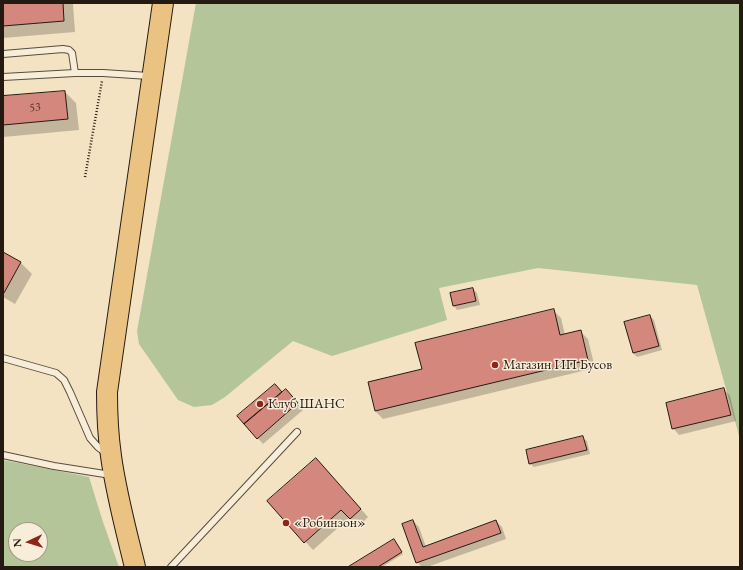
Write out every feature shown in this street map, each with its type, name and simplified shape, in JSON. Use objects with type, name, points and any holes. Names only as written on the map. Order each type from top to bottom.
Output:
[{"type":"main road","points":[[135,567],[126,532],[113,466],[108,421],[107,392],[163,3]]},
{"type":"lane","points":[[3,54],[63,49],[69,50],[72,53],[75,73]]},
{"type":"lane","points":[[3,77],[75,73],[153,76]]},
{"type":"lane","points":[[3,358],[56,373],[64,380],[90,438],[113,466]]},
{"type":"lane","points":[[171,567],[297,432]]},
{"type":"lane","points":[[3,455],[54,466],[113,466]]},
{"type":"path","points":[[85,177],[103,73]]},
{"type":"green space","points":[[196,3],[740,3],[740,439],[697,285],[538,268],[439,288],[447,320],[332,356],[293,341],[225,397],[212,405],[194,407],[178,400],[139,344],[137,331]]},
{"type":"green space","points":[[3,460],[89,477],[119,567],[3,567]]},
{"type":"building","points":[[3,3],[63,3],[64,21],[3,26]]},
{"type":"building","points":[[65,91],[68,119],[3,125],[3,96]]},
{"type":"building","points":[[3,252],[21,262],[4,293],[3,293]]},
{"type":"building","points":[[473,288],[476,301],[453,306],[450,293]]},
{"type":"building","name":"Магазин ИП Бусов","points":[[554,309],[560,335],[581,330],[588,360],[375,411],[368,382],[422,369],[415,343]]},
{"type":"building","points":[[650,315],[659,346],[633,353],[624,322]]},
{"type":"building","name":"Клуб ШАНС","points":[[275,384],[282,392],[244,424],[237,416]]},
{"type":"building","points":[[724,388],[731,415],[672,429],[666,403]]},
{"type":"building","points":[[286,389],[298,403],[257,439],[244,424]]},
{"type":"building","points":[[583,436],[587,450],[529,464],[526,450]]},
{"type":"building","points":[[316,458],[361,509],[350,519],[341,510],[304,543],[267,501]]},
{"type":"building","points":[[413,520],[423,547],[496,520],[501,533],[416,563],[402,524]]},
{"type":"building","points":[[394,539],[402,552],[378,567],[348,567]]},
{"type":"place","name":"Магазин ИП Бусов","points":[[495,365]]},
{"type":"place","name":"Клуб ШАНС","points":[[260,404]]},
{"type":"place","name":"«Робинзон»","points":[[286,523]]}]
